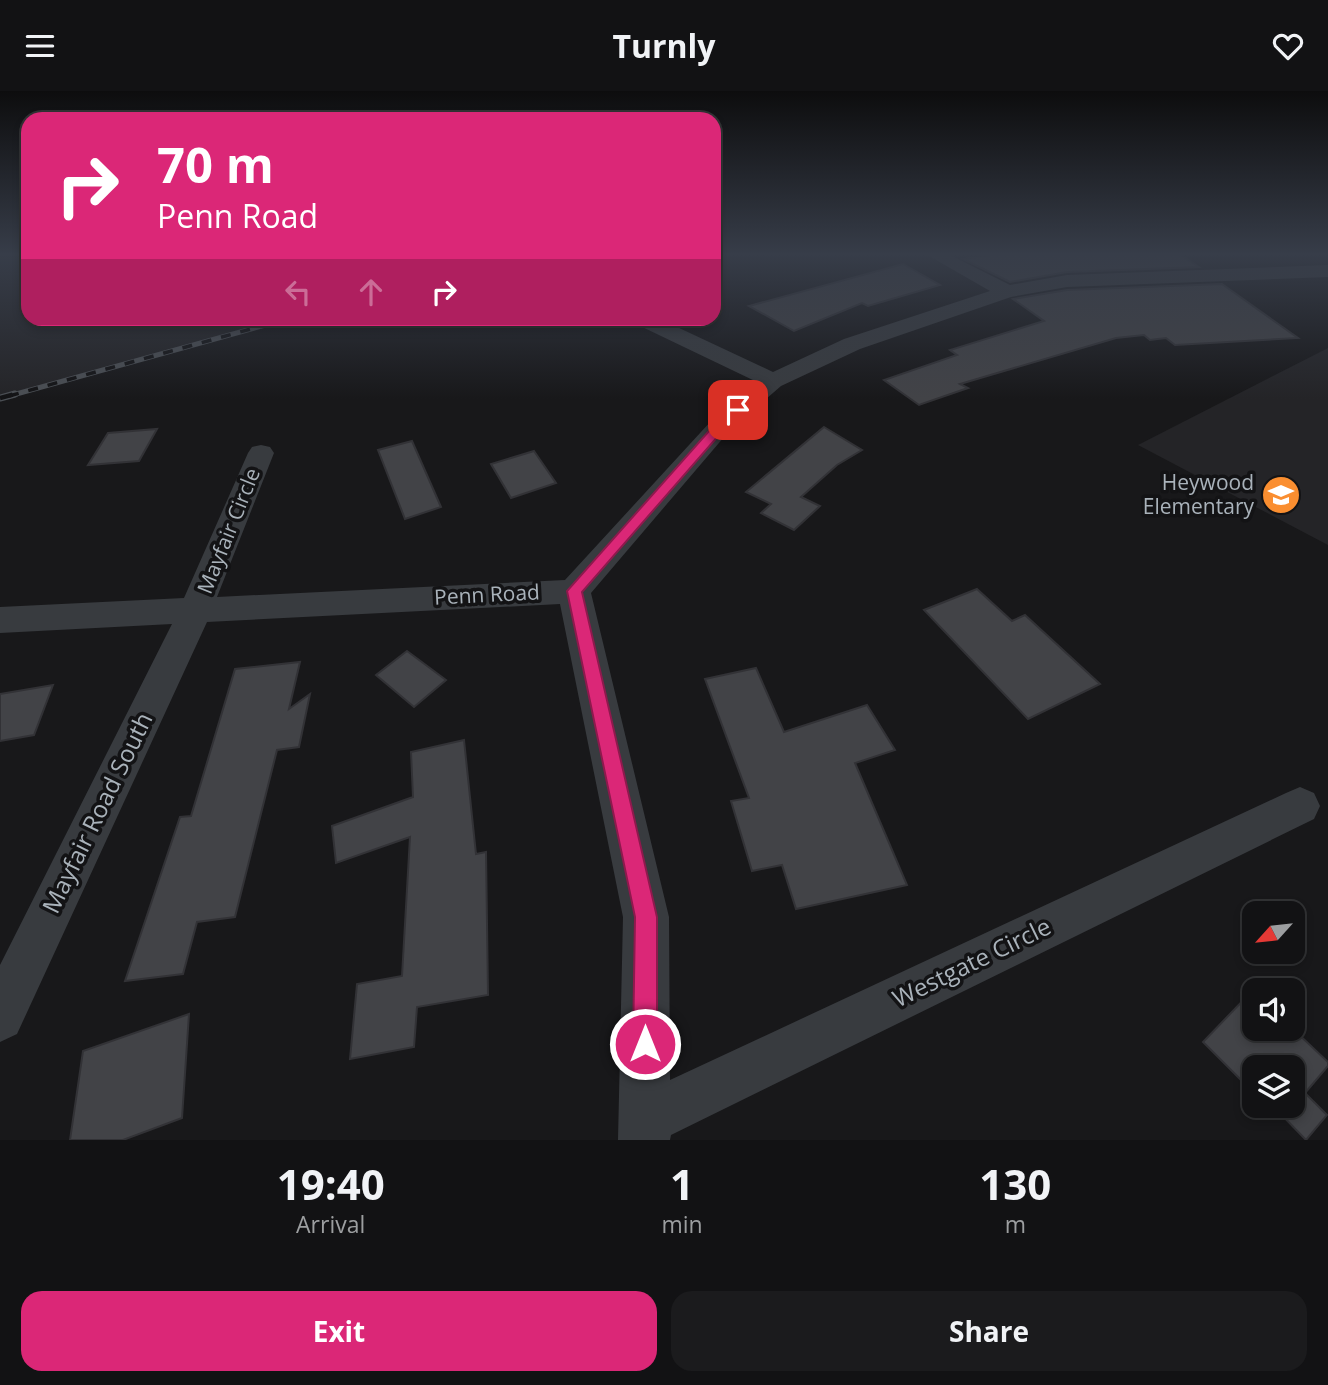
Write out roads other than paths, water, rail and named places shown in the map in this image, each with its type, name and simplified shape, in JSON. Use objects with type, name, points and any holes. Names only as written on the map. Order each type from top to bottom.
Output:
[{"type":"street","points":[[644,1130],[646,917],[574,591],[721,425],[773,381],[852,344],[977,302]]},
{"type":"street","points":[[659,326],[773,381]]},
{"type":"street","name":"Mayfair Circle","points":[[197,609],[261,453]]},
{"type":"street","name":"Penn Road","points":[[0,620],[574,591]]},
{"type":"street","name":"Mayfair Road South","points":[[0,1017],[197,609]]},
{"type":"street","name":"Westgate Circle","points":[[644,1130],[1300,806]]},
{"type":"railway","points":[[9,396],[262,326]]},
{"type":"railway","points":[[0,398],[15,394]]},
{"type":"place","name":"Heywood Elementary","points":[[1281,495]]}]
